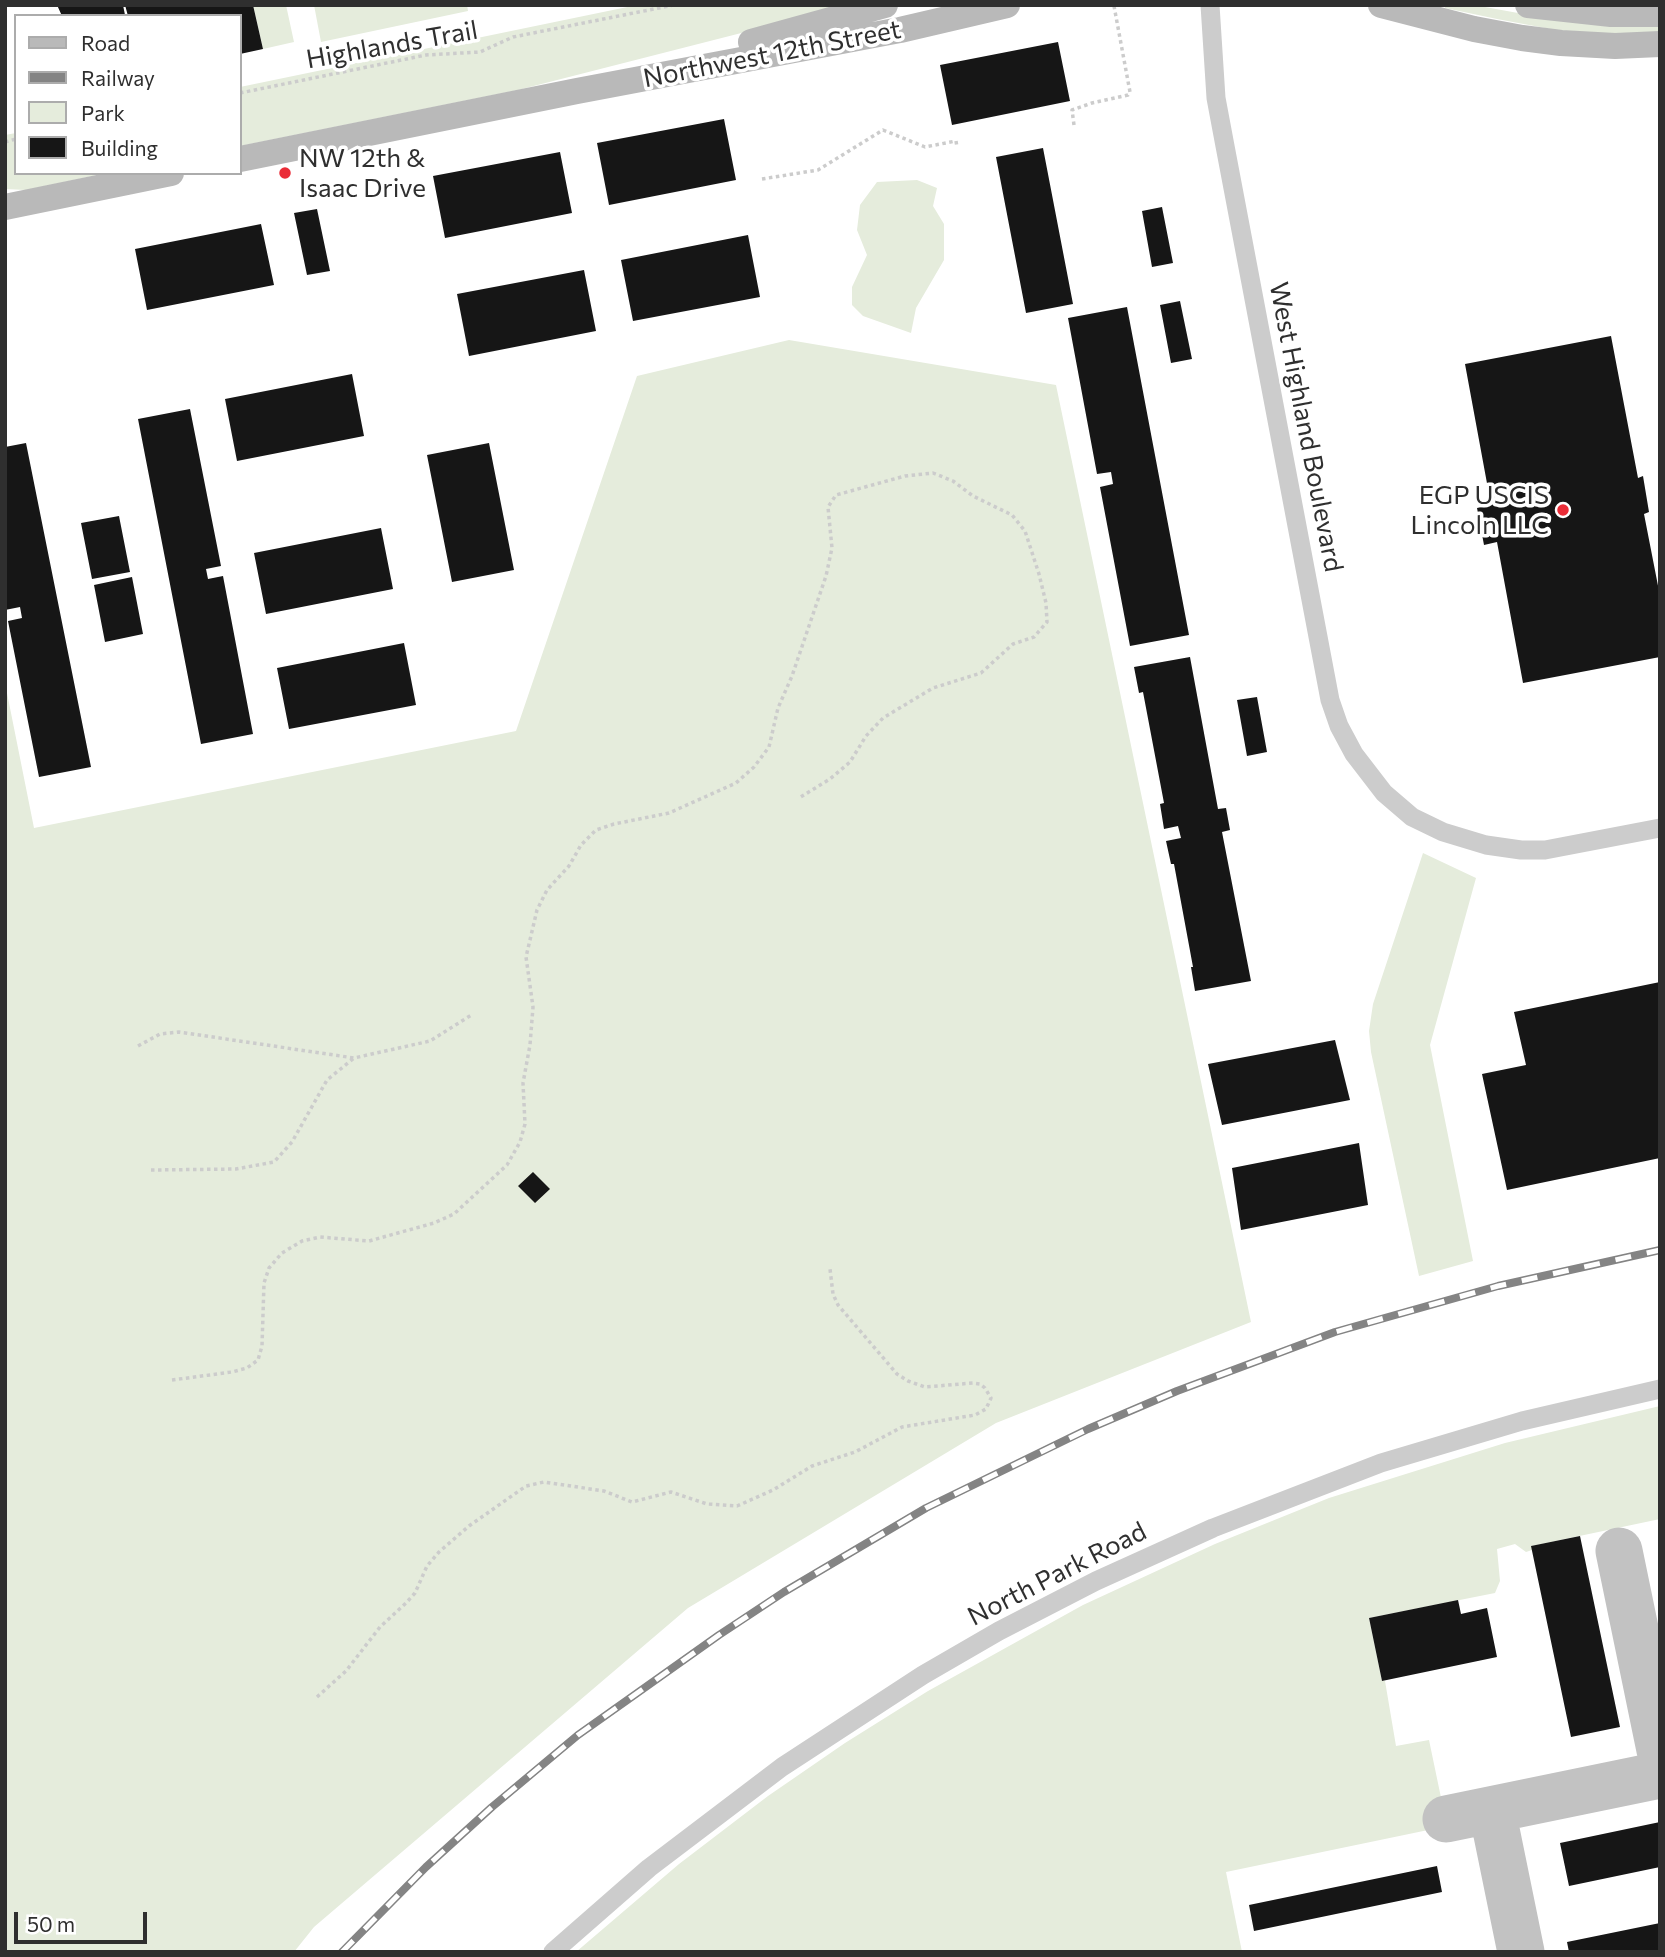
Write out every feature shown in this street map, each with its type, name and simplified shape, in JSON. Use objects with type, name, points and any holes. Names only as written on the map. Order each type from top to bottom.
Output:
[{"type":"main road","name":"Northwest 12th Street","points":[[577,91],[885,5]]},
{"type":"main road","name":"Northwest 12th Street","points":[[242,159],[900,30],[1007,5]]},
{"type":"main road","points":[[1381,5],[1474,29],[1522,38],[1615,46],[1660,44]]},
{"type":"main road","points":[[1528,5],[1611,14],[1660,13]]},
{"type":"main road","points":[[5,207],[161,175]]},
{"type":"street","name":"West Highland Boulevard","points":[[1210,5],[1211,44],[1223,134],[1330,700],[1339,726],[1370,776],[1384,793],[1412,817],[1476,843],[1521,850],[1572,846],[1660,828]]},
{"type":"street","name":"North Park Road","points":[[553,1952],[649,1868],[792,1760],[923,1675],[999,1631],[1096,1581],[1213,1528],[1381,1463],[1522,1421],[1660,1389]]},
{"type":"path","name":"Highlands Trail","points":[[242,93],[426,55],[480,52],[513,37],[674,5]]},
{"type":"path","points":[[1074,125],[1072,110],[1128,95],[1130,92],[1114,6]]},
{"type":"path","points":[[762,179],[818,170],[883,130],[925,147],[956,141],[957,147]]},
{"type":"path","points":[[172,1380],[232,1372],[247,1368],[258,1360],[262,1346],[264,1283],[269,1268],[292,1247],[302,1241],[320,1237],[369,1241],[434,1223],[454,1214],[507,1165],[520,1142],[526,1124],[523,1083],[533,1007],[526,957],[537,910],[547,890],[569,866],[581,845],[597,831],[614,824],[669,813],[736,783],[754,767],[769,747],[778,708],[792,676],[826,576],[832,548],[828,507],[836,495],[905,476],[933,473],[953,481],[973,496],[1012,514],[1025,531],[1039,574],[1046,603],[1047,622],[1034,637],[1013,644],[981,673],[933,688],[883,718],[866,736],[850,762],[799,799]]},
{"type":"path","points":[[138,1046],[159,1034],[179,1032],[354,1058],[430,1041],[473,1014]]},
{"type":"path","points":[[151,1170],[236,1169],[274,1162],[292,1142],[327,1080],[354,1058]]},
{"type":"path","points":[[317,1696],[346,1671],[380,1627],[406,1604],[415,1593],[427,1566],[439,1552],[469,1526],[526,1486],[544,1482],[604,1491],[632,1502],[671,1492],[707,1504],[737,1506],[773,1490],[812,1466],[856,1452],[902,1427],[975,1415],[986,1409],[991,1398],[980,1384],[925,1387],[897,1374],[838,1305],[833,1293],[831,1269]]},
{"type":"green space","points":[[253,5],[286,5],[294,42],[263,49]]},
{"type":"green space","points":[[314,5],[467,5],[468,11],[321,42]]},
{"type":"green space","points":[[637,5],[851,5],[518,90],[242,146],[242,87]]},
{"type":"green space","points":[[1445,5],[1474,5],[1562,21],[1660,24],[1660,33],[1561,31],[1445,8]]},
{"type":"green space","points":[[14,133],[14,175],[97,175],[26,190],[5,189],[5,135]]},
{"type":"green space","points":[[917,180],[937,188],[933,206],[944,224],[944,260],[916,308],[911,333],[863,316],[852,305],[852,287],[867,255],[857,230],[860,205],[877,182]]},
{"type":"green space","points":[[789,340],[1056,385],[1251,1322],[996,1423],[688,1608],[314,1927],[294,1952],[5,1952],[5,683],[34,828],[516,731],[637,376]]},
{"type":"green space","points":[[1423,853],[1476,878],[1430,1045],[1473,1261],[1419,1276],[1371,1052],[1369,1031],[1373,1004]]},
{"type":"green space","points":[[1660,1406],[1660,1519],[1532,1546],[1532,1550],[1526,1552],[1515,1544],[1497,1549],[1500,1581],[1495,1593],[1369,1618],[1382,1681],[1385,1681],[1396,1746],[1429,1740],[1444,1812],[1433,1829],[1226,1872],[1242,1952],[576,1952],[679,1864],[768,1796],[845,1743],[928,1691],[1083,1605],[1215,1544],[1329,1498],[1505,1443]]},
{"type":"building","points":[[57,5],[123,5],[125,14],[61,14]]},
{"type":"building","points":[[125,5],[253,5],[263,49],[242,54],[242,14],[127,14]]},
{"type":"building","points":[[1058,42],[1070,101],[952,125],[940,65]]},
{"type":"building","points":[[724,119],[736,180],[609,205],[597,143]]},
{"type":"building","points":[[1043,148],[1073,304],[1026,313],[996,157]]},
{"type":"building","points":[[560,152],[572,213],[445,238],[433,176]]},
{"type":"building","points":[[1162,207],[1173,263],[1152,267],[1142,211]]},
{"type":"building","points":[[317,209],[330,271],[307,275],[294,213]]},
{"type":"building","points":[[261,224],[274,285],[147,310],[135,249]]},
{"type":"building","points":[[748,235],[760,297],[633,321],[621,260]]},
{"type":"building","points":[[584,270],[596,331],[469,356],[457,294]]},
{"type":"building","points":[[1180,301],[1192,359],[1171,363],[1160,305]]},
{"type":"building","points":[[1127,307],[1189,635],[1130,646],[1100,487],[1113,484],[1111,472],[1097,474],[1068,318]]},
{"type":"building","name":"EGP USCIS Lincoln LLC","points":[[1611,336],[1638,478],[1643,476],[1649,512],[1644,514],[1660,596],[1660,657],[1523,683],[1497,542],[1484,545],[1477,508],[1491,505],[1465,364]]},
{"type":"building","points":[[352,374],[364,436],[237,461],[225,399]]},
{"type":"building","points":[[190,409],[221,566],[206,569],[208,579],[223,576],[253,734],[201,744],[138,419]]},
{"type":"building","points":[[26,443],[91,767],[39,777],[8,621],[22,618],[20,607],[5,610],[5,447]]},
{"type":"building","points":[[489,443],[514,570],[452,582],[427,455]]},
{"type":"building","points":[[119,516],[130,572],[92,579],[81,523]]},
{"type":"building","points":[[381,528],[393,589],[266,614],[254,553]]},
{"type":"building","points":[[132,577],[143,634],[105,642],[94,585]]},
{"type":"building","points":[[404,643],[416,705],[289,729],[277,668]]},
{"type":"building","points":[[1190,657],[1218,809],[1226,808],[1230,830],[1222,832],[1251,981],[1195,991],[1174,864],[1171,864],[1166,841],[1181,838],[1178,826],[1164,829],[1160,804],[1164,803],[1143,692],[1139,693],[1134,667]]},
{"type":"building","points":[[1257,697],[1267,752],[1247,756],[1237,700]]},
{"type":"building","points":[[1660,982],[1660,1158],[1507,1190],[1482,1074],[1526,1065],[1514,1012]]},
{"type":"building","points":[[1335,1040],[1350,1100],[1222,1125],[1208,1064]]},
{"type":"building","points":[[1359,1143],[1368,1205],[1241,1230],[1232,1168]]},
{"type":"building","points":[[533,1172],[550,1189],[535,1203],[518,1186]]},
{"type":"building","points":[[1580,1536],[1620,1727],[1571,1737],[1531,1546]]},
{"type":"building","points":[[1458,1600],[1461,1614],[1487,1608],[1497,1657],[1382,1681],[1369,1618]]},
{"type":"building","points":[[1660,1822],[1660,1867],[1569,1886],[1560,1843]]},
{"type":"building","points":[[1437,1866],[1442,1892],[1254,1931],[1249,1905]]},
{"type":"building","points":[[1660,1923],[1660,1952],[1569,1952],[1567,1942]]},
{"type":"taxiway","points":[[1619,1551],[1660,1750]]},
{"type":"taxiway","points":[[1446,1819],[1660,1775]]},
{"type":"taxiway","points":[[1492,1810],[1521,1952]]},
{"type":"railway","points":[[342,1952],[426,1867],[578,1735],[784,1592],[926,1508],[1088,1429],[1177,1391],[1335,1332],[1498,1286],[1660,1250]]},
{"type":"place","name":"NW 12th & Isaac Drive","points":[[285,173]]},
{"type":"place","name":"EGP USCIS Lincoln LLC","points":[[1563,510]]}]
